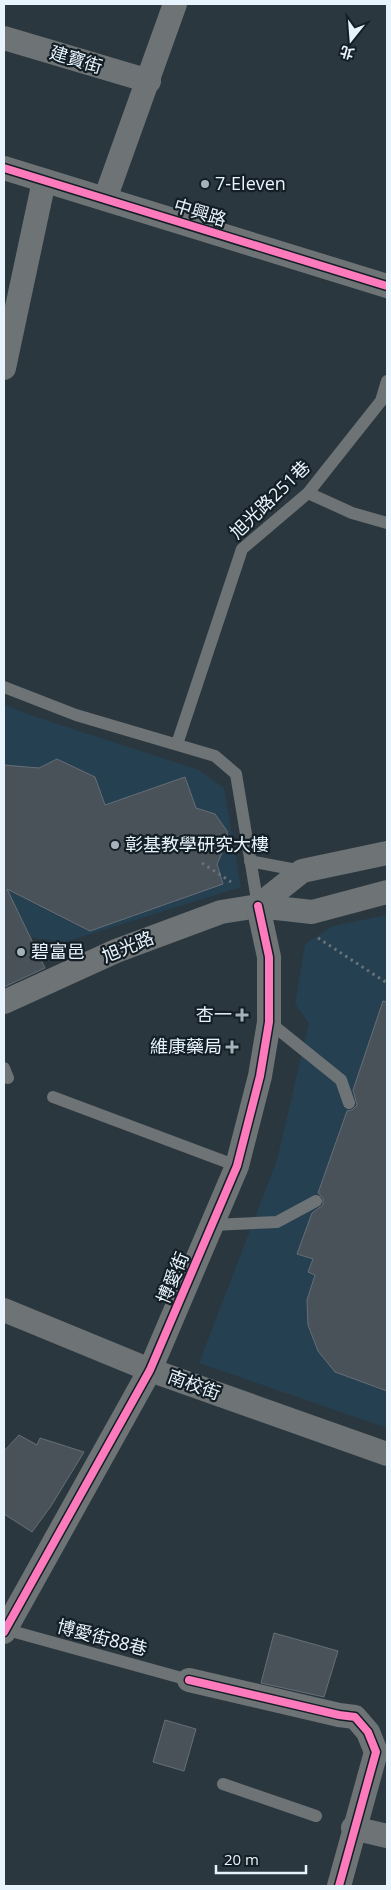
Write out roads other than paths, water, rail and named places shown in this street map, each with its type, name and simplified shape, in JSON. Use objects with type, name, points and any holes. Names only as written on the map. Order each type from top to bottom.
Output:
[{"type":"street","points":[[105,199],[149,81],[175,4]]},
{"type":"street","name":"建寶街","points":[[4,38],[149,81]]},
{"type":"street","name":"中興路","points":[[4,168],[387,286]]},
{"type":"street","points":[[4,368],[44,181]]},
{"type":"street","name":"旭光路","points":[[258,906],[302,871],[387,853]]},
{"type":"street","name":"旭光路","points":[[4,1002],[116,950],[221,912],[258,906],[312,912],[387,892]]},
{"type":"street","name":"博愛街","points":[[4,1630],[150,1370],[237,1166],[260,1076],[269,1022],[269,958],[258,906]]},
{"type":"street","name":"南校街","points":[[4,1310],[150,1370],[387,1454]]},
{"type":"street","points":[[189,1680],[339,1715],[355,1717],[368,1732],[382,1752],[353,1828],[339,1886]]},
{"type":"street","points":[[353,1828],[387,1836]]},
{"type":"lane","name":"旭光路251巷","points":[[177,744],[242,549],[308,493],[381,401],[387,382]]},
{"type":"lane","points":[[308,493],[352,513],[387,523]]},
{"type":"lane","points":[[4,688],[76,715],[215,756],[236,774],[258,906]]},
{"type":"lane","points":[[250,861],[302,871]]},
{"type":"lane","points":[[269,1022],[341,1080],[349,1104]]},
{"type":"lane","points":[[53,1097],[237,1166]]},
{"type":"lane","points":[[212,1225],[277,1222],[316,1201]]},
{"type":"lane","name":"博愛街88巷","points":[[4,1630],[189,1680]]},
{"type":"lane","points":[[223,1784],[316,1816]]},
{"type":"place","name":"7-Eleven","points":[[205,184]]},
{"type":"place","name":"彰基教學研究大樓","points":[[115,845]]},
{"type":"place","name":"碧富邑","points":[[21,952]]},
{"type":"place","name":"杏一","points":[[242,1015]]},
{"type":"place","name":"維康藥局","points":[[232,1047]]}]
